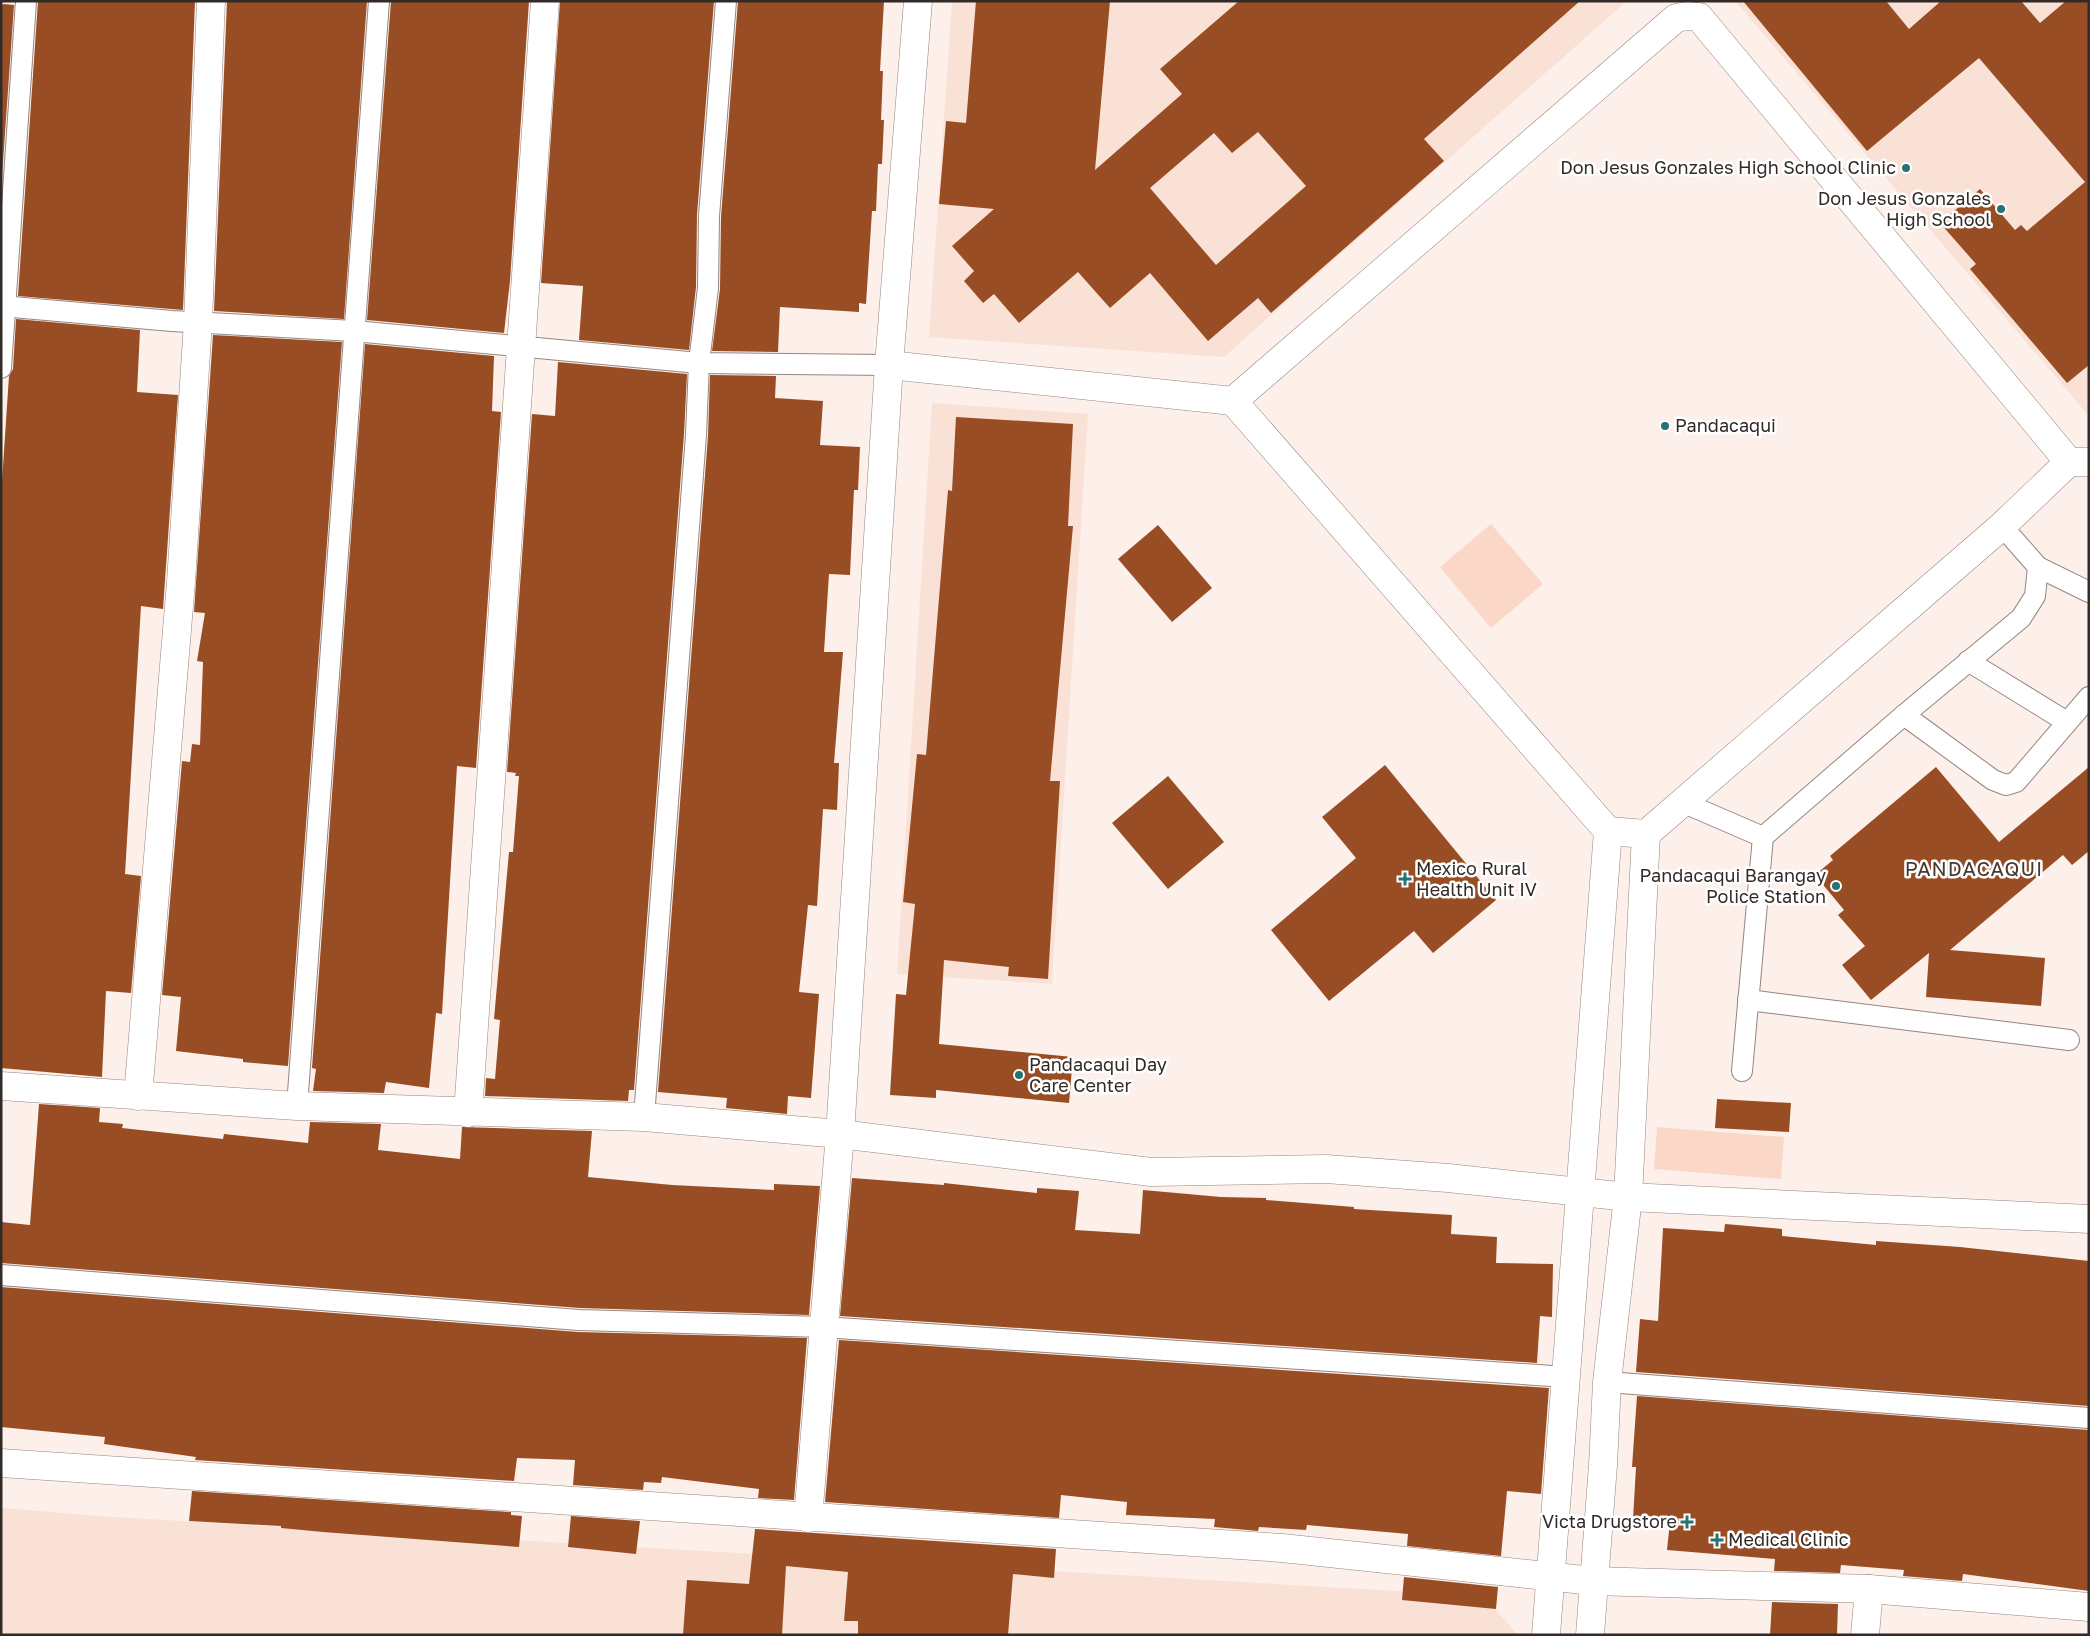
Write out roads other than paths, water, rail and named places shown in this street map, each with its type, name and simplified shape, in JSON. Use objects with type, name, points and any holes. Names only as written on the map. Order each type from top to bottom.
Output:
[{"type":"street","points":[[138,1096],[172,704],[198,322],[211,1]]},
{"type":"street","points":[[468,1113],[545,1]]},
{"type":"street","points":[[808,1518],[840,1134],[889,365],[918,1]]},
{"type":"street","points":[[1234,401],[1688,9],[2079,462],[2002,526],[1646,834],[1628,1197],[1607,1382],[1603,1465],[1590,1635]]},
{"type":"street","points":[[889,365],[1234,401],[1608,831],[1646,834]]},
{"type":"street","points":[[1546,1635],[1608,831]]},
{"type":"street","points":[[1,1086],[297,1106],[468,1113],[644,1117],[840,1134],[1150,1172],[1326,1169],[1581,1190],[1628,1197],[2089,1220]]},
{"type":"street","points":[[1,1463],[1282,1548],[1593,1582],[1869,1589],[2089,1606]]},
{"type":"street","points":[[1865,1635],[1869,1589]]},
{"type":"lane","points":[[1,368],[3,306],[26,1]]},
{"type":"lane","points":[[297,1106],[379,1]]},
{"type":"lane","points":[[644,1117],[696,436],[699,363],[708,288],[709,216],[726,1]]},
{"type":"lane","points":[[3,306],[198,322],[354,331],[699,363],[889,365]]},
{"type":"lane","points":[[2002,526],[2038,567],[2089,592]]},
{"type":"lane","points":[[1742,1071],[1763,837],[1904,715],[2022,618],[2035,596],[2038,567]]},
{"type":"lane","points":[[1968,661],[2067,722]]},
{"type":"lane","points":[[1904,715],[1993,780],[2006,785],[2016,782],[2089,698]]},
{"type":"lane","points":[[1682,802],[1763,837]]},
{"type":"lane","points":[[1748,1000],[2069,1040]]},
{"type":"lane","points":[[1,1275],[579,1320],[823,1327],[1567,1377]]},
{"type":"lane","points":[[1607,1382],[2089,1418]]},
{"type":"place","name":"Don Jesus Gonzales High School Clinic","points":[[1906,168]]},
{"type":"place","name":"Don Jesus Gonzales High School","points":[[2001,209]]},
{"type":"place","name":"Pandacaqui","points":[[1665,426]]},
{"type":"place","name":"Mexico Rural Health Unit IV","points":[[1405,879]]},
{"type":"place","name":"Pandacaqui Barangay Police Station","points":[[1836,886]]},
{"type":"place","name":"Pandacaqui Day Care Center","points":[[1019,1075]]},
{"type":"place","name":"Victa Drugstore","points":[[1687,1522]]},
{"type":"place","name":"Medical Clinic","points":[[1717,1540]]},
{"type":"district","name":"PANDACAQUI","points":[[1974,869]]}]
